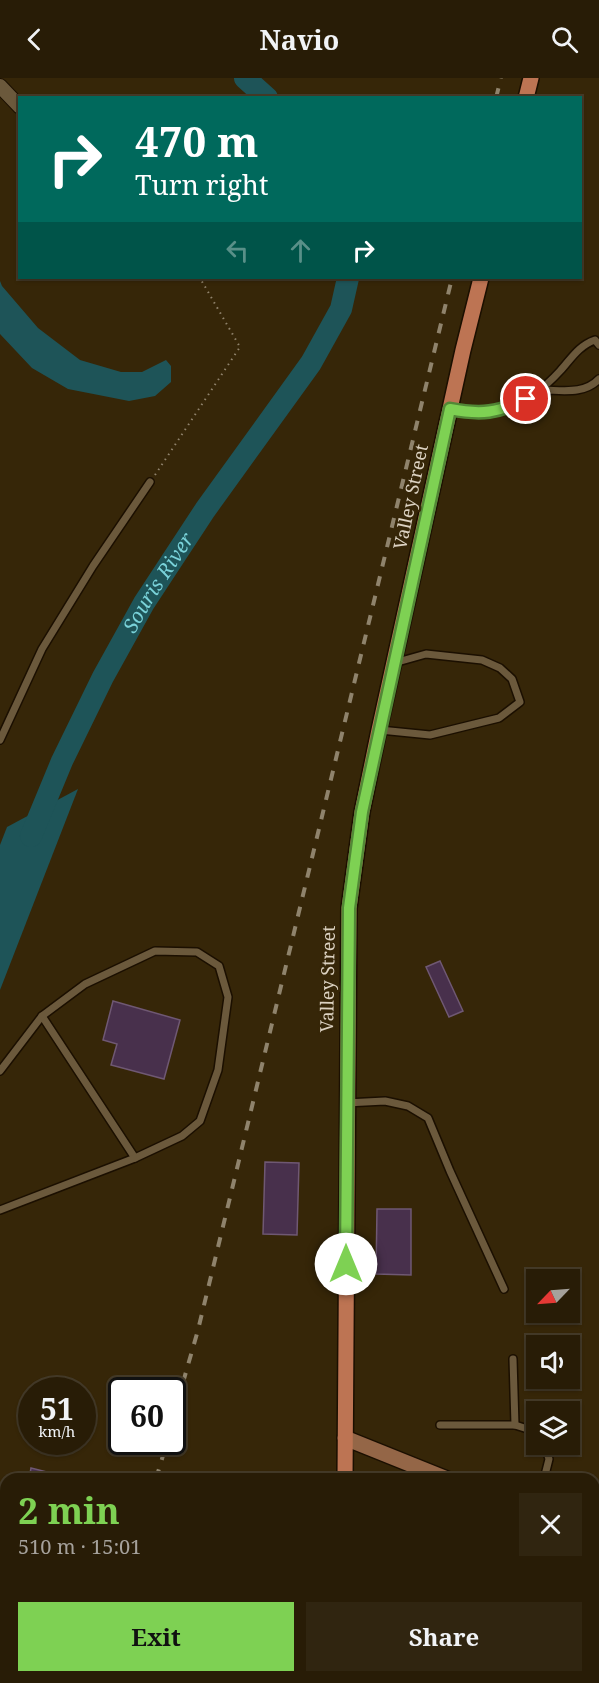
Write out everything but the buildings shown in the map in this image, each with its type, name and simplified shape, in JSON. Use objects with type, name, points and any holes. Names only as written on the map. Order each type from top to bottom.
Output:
[{"type":"main road","points":[[526,96],[531,78]]},
{"type":"main road","name":"Valley Street","points":[[345,1473],[349,908],[362,812],[379,730],[481,279]]},
{"type":"street","points":[[0,86],[18,105]]},
{"type":"street","points":[[345,1438],[432,1473]]},
{"type":"lane","points":[[450,409],[468,413],[505,410],[541,390],[577,350],[595,340],[599,345]]},
{"type":"lane","points":[[541,390],[578,391],[592,387],[599,379]]},
{"type":"lane","points":[[0,740],[42,649],[93,566],[150,482]]},
{"type":"lane","points":[[379,730],[430,735],[499,718],[520,702],[512,679],[500,668],[482,660],[426,654],[394,663]]},
{"type":"lane","points":[[0,1071],[42,1016],[85,984],[155,951],[197,952],[219,966],[228,997],[218,1070],[200,1121],[182,1136],[135,1158],[0,1210]]},
{"type":"lane","points":[[42,1016],[135,1158]]},
{"type":"lane","points":[[346,1103],[385,1101],[408,1106],[428,1118],[504,1290]]},
{"type":"lane","points":[[513,1359],[515,1425]]},
{"type":"lane","points":[[440,1425],[515,1425],[526,1428]]},
{"type":"lane","points":[[546,1473],[549,1459],[548,1455]]},
{"type":"path","points":[[150,482],[240,347],[201,279]]},
{"type":"water","points":[[0,281],[38,328],[80,360],[121,372],[142,372],[166,360],[171,366],[171,382],[155,396],[129,401],[68,389],[32,368],[0,334]]},
{"type":"water","points":[[78,789],[0,990],[0,845],[7,827]]},
{"type":"waterway","name":"Souris River","points":[[245,78],[265,96]]},
{"type":"waterway","name":"Souris River","points":[[31,836],[62,761],[103,677],[144,603],[205,510],[311,363],[341,309],[348,279]]},
{"type":"railway","points":[[496,96],[501,78]]},
{"type":"railway","points":[[185,1377],[198,1330],[452,279]]},
{"type":"railway","points":[[158,1473],[163,1455]]},
{"type":"route","points":[[346,1264],[349,908],[362,812],[379,730],[450,409],[468,413],[490,412],[505,410],[526,399]]}]
